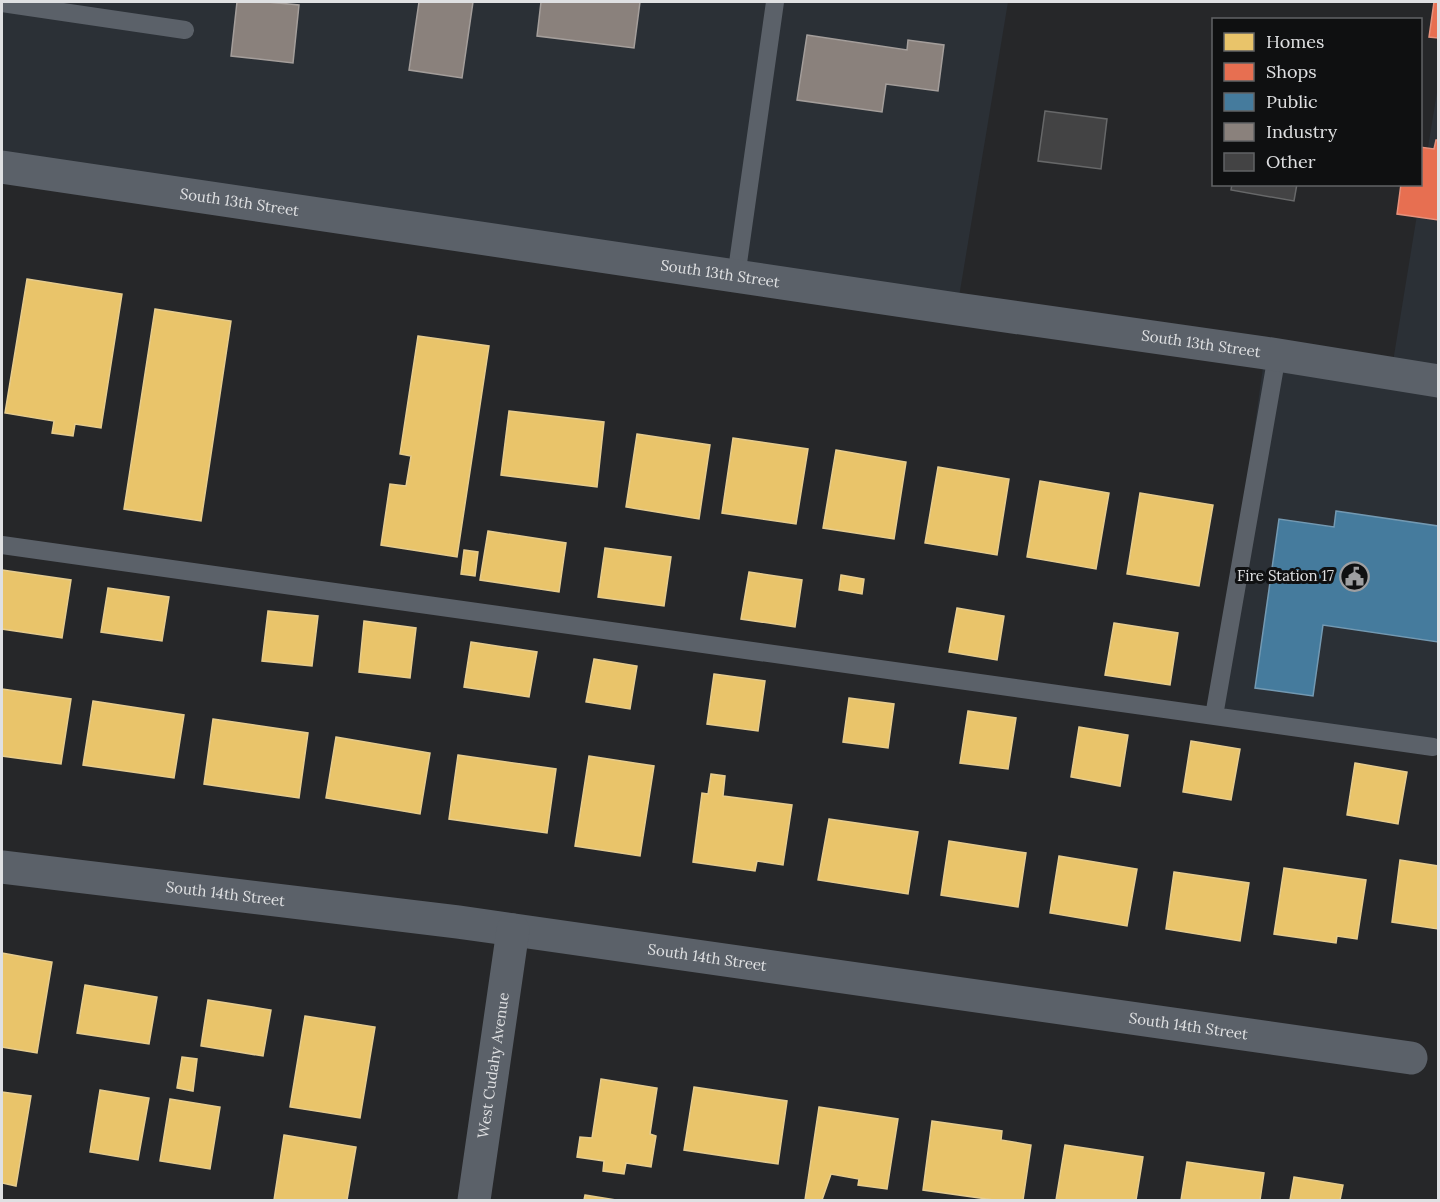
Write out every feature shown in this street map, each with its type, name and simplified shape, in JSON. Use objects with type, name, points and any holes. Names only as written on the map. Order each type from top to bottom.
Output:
[{"type":"street","name":"South 13th Street","points":[[2,166],[1438,381]]},
{"type":"street","name":"South 14th Street","points":[[2,867],[513,930],[1411,1058]]},
{"type":"street","name":"West Cudahy Avenue","points":[[474,1200],[513,930]]},
{"type":"lane","points":[[736,277],[775,2]]},
{"type":"lane","points":[[2,3],[185,30]]},
{"type":"lane","points":[[1214,716],[1276,355]]},
{"type":"lane","points":[[2,545],[1433,747]]},
{"type":"shaded area","points":[[2,2],[1008,2],[957,309],[2,167]]},
{"type":"shaded area","points":[[1438,86],[1438,748],[1214,716],[1265,353],[1391,374]]},
{"type":"building: Homes","points":[[27,279],[122,294],[101,428],[75,424],[73,436],[52,433],[54,421],[5,413]]},
{"type":"building: Homes","points":[[155,309],[231,321],[201,521],[124,509]]},
{"type":"building: Homes","points":[[418,336],[489,346],[457,557],[381,545],[390,484],[406,486],[411,456],[400,454]]},
{"type":"building: Homes","points":[[509,411],[604,422],[597,487],[501,475]]},
{"type":"building: Homes","points":[[637,434],[710,445],[699,519],[626,507]]},
{"type":"building: Homes","points":[[733,438],[808,449],[796,524],[722,513]]},
{"type":"building: Homes","points":[[836,450],[906,462],[894,539],[823,528]]},
{"type":"building: Homes","points":[[938,467],[1009,479],[997,555],[925,543]]},
{"type":"building: Homes","points":[[1040,481],[1109,493],[1096,569],[1027,557]]},
{"type":"building: Homes","points":[[1140,493],[1213,505],[1199,586],[1127,574]]},
{"type":"building: Homes","points":[[488,531],[566,543],[559,592],[480,580]]},
{"type":"building: Homes","points":[[605,548],[671,557],[664,606],[598,597]]},
{"type":"building: Homes","points":[[464,550],[478,552],[475,576],[461,574]]},
{"type":"building: Homes","points":[[2,570],[71,580],[62,638],[2,629]]},
{"type":"building: Homes","points":[[749,572],[802,580],[795,627],[741,619]]},
{"type":"building: Homes","points":[[841,575],[864,579],[862,594],[839,590]]},
{"type":"building: Homes","points":[[108,588],[169,597],[162,641],[101,632]]},
{"type":"building: Homes","points":[[957,608],[1004,616],[997,660],[949,652]]},
{"type":"building: Homes","points":[[268,611],[318,616],[312,666],[262,661]]},
{"type":"building: Homes","points":[[364,621],[416,628],[410,678],[359,672]]},
{"type":"building: Homes","points":[[1114,623],[1178,633],[1170,685],[1105,675]]},
{"type":"building: Homes","points":[[471,642],[537,652],[529,697],[464,687]]},
{"type":"building: Homes","points":[[594,659],[637,666],[630,709],[586,702]]},
{"type":"building: Homes","points":[[714,674],[765,681],[758,731],[707,724]]},
{"type":"building: Homes","points":[[2,689],[71,699],[61,764],[2,756]]},
{"type":"building: Homes","points":[[849,698],[894,704],[888,748],[843,742]]},
{"type":"building: Homes","points":[[93,701],[184,715],[174,778],[83,765]]},
{"type":"building: Homes","points":[[968,711],[1016,718],[1008,769],[960,763]]},
{"type":"building: Homes","points":[[213,719],[308,733],[299,798],[204,784]]},
{"type":"building: Homes","points":[[1079,727],[1128,735],[1120,786],[1071,777]]},
{"type":"building: Homes","points":[[336,737],[430,753],[420,814],[326,798]]},
{"type":"building: Homes","points":[[1191,741],[1240,749],[1231,800],[1183,792]]},
{"type":"building: Homes","points":[[458,755],[556,769],[547,833],[449,819]]},
{"type":"building: Homes","points":[[589,756],[654,766],[640,856],[575,846]]},
{"type":"building: Homes","points":[[1355,763],[1407,772],[1398,824],[1347,815]]},
{"type":"building: Homes","points":[[711,774],[725,776],[723,796],[792,805],[783,865],[757,861],[755,871],[693,862],[702,793],[708,794]]},
{"type":"building: Homes","points":[[829,819],[918,832],[908,894],[818,880]]},
{"type":"building: Homes","points":[[949,841],[1026,853],[1018,907],[941,895]]},
{"type":"building: Homes","points":[[1059,856],[1137,869],[1127,926],[1050,913]]},
{"type":"building: Homes","points":[[1400,860],[1438,866],[1438,929],[1392,922]]},
{"type":"building: Homes","points":[[1284,868],[1366,880],[1357,939],[1337,936],[1336,943],[1274,934]]},
{"type":"building: Homes","points":[[1174,872],[1249,883],[1240,941],[1166,929]]},
{"type":"building: Homes","points":[[2,953],[52,962],[37,1053],[2,1047]]},
{"type":"building: Homes","points":[[85,985],[157,997],[149,1044],[77,1033]]},
{"type":"building: Homes","points":[[208,1000],[271,1010],[263,1056],[201,1046]]},
{"type":"building: Homes","points":[[305,1016],[375,1027],[360,1118],[290,1107]]},
{"type":"building: Homes","points":[[182,1057],[197,1059],[193,1091],[177,1088]]},
{"type":"building: Homes","points":[[601,1079],[657,1088],[650,1134],[656,1136],[651,1167],[626,1163],[624,1174],[603,1171],[604,1161],[577,1157],[580,1137],[592,1138]]},
{"type":"building: Homes","points":[[694,1087],[787,1101],[778,1164],[684,1150]]},
{"type":"building: Homes","points":[[100,1090],[149,1098],[138,1160],[90,1152]]},
{"type":"building: Homes","points":[[2,1092],[31,1096],[16,1186],[2,1183]]},
{"type":"building: Homes","points":[[170,1099],[220,1107],[210,1169],[160,1161]]},
{"type":"building: Homes","points":[[819,1107],[898,1119],[887,1189],[858,1185],[859,1179],[831,1174],[822,1200],[805,1200]]},
{"type":"building: Homes","points":[[932,1121],[1002,1131],[1001,1140],[1031,1145],[1023,1200],[994,1200],[923,1190]]},
{"type":"building: Homes","points":[[284,1135],[356,1147],[347,1200],[274,1200]]},
{"type":"building: Homes","points":[[1065,1145],[1143,1157],[1136,1200],[1056,1200]]},
{"type":"building: Homes","points":[[1187,1162],[1264,1173],[1260,1200],[1181,1200]]},
{"type":"building: Homes","points":[[1294,1177],[1343,1185],[1340,1200],[1290,1200]]},
{"type":"building: Homes","points":[[585,1195],[616,1200],[584,1200]]},
{"type":"building: Shops","points":[[1434,2],[1438,2],[1438,38],[1429,37]]},
{"type":"building: Shops","points":[[1436,140],[1438,140],[1438,220],[1397,214],[1401,186],[1422,186],[1422,147],[1434,149]]},
{"type":"building: Public","name":"Fire Station 17","points":[[1336,511],[1438,526],[1438,642],[1323,625],[1313,696],[1255,688],[1279,519],[1334,527]]},
{"type":"building: Industry","points":[[237,2],[299,5],[293,63],[231,56]]},
{"type":"building: Industry","points":[[419,2],[473,2],[462,78],[409,70]]},
{"type":"building: Industry","points":[[541,2],[640,2],[634,48],[537,36]]},
{"type":"building: Industry","points":[[807,35],[907,50],[908,40],[944,45],[938,91],[886,84],[882,112],[797,100]]},
{"type":"building: Other","points":[[1045,111],[1107,119],[1101,169],[1038,161]]},
{"type":"building: Other","points":[[1232,186],[1297,186],[1294,201],[1231,190]]},
{"type":"place","name":"Fire Station 17","points":[[1355,576]]}]
